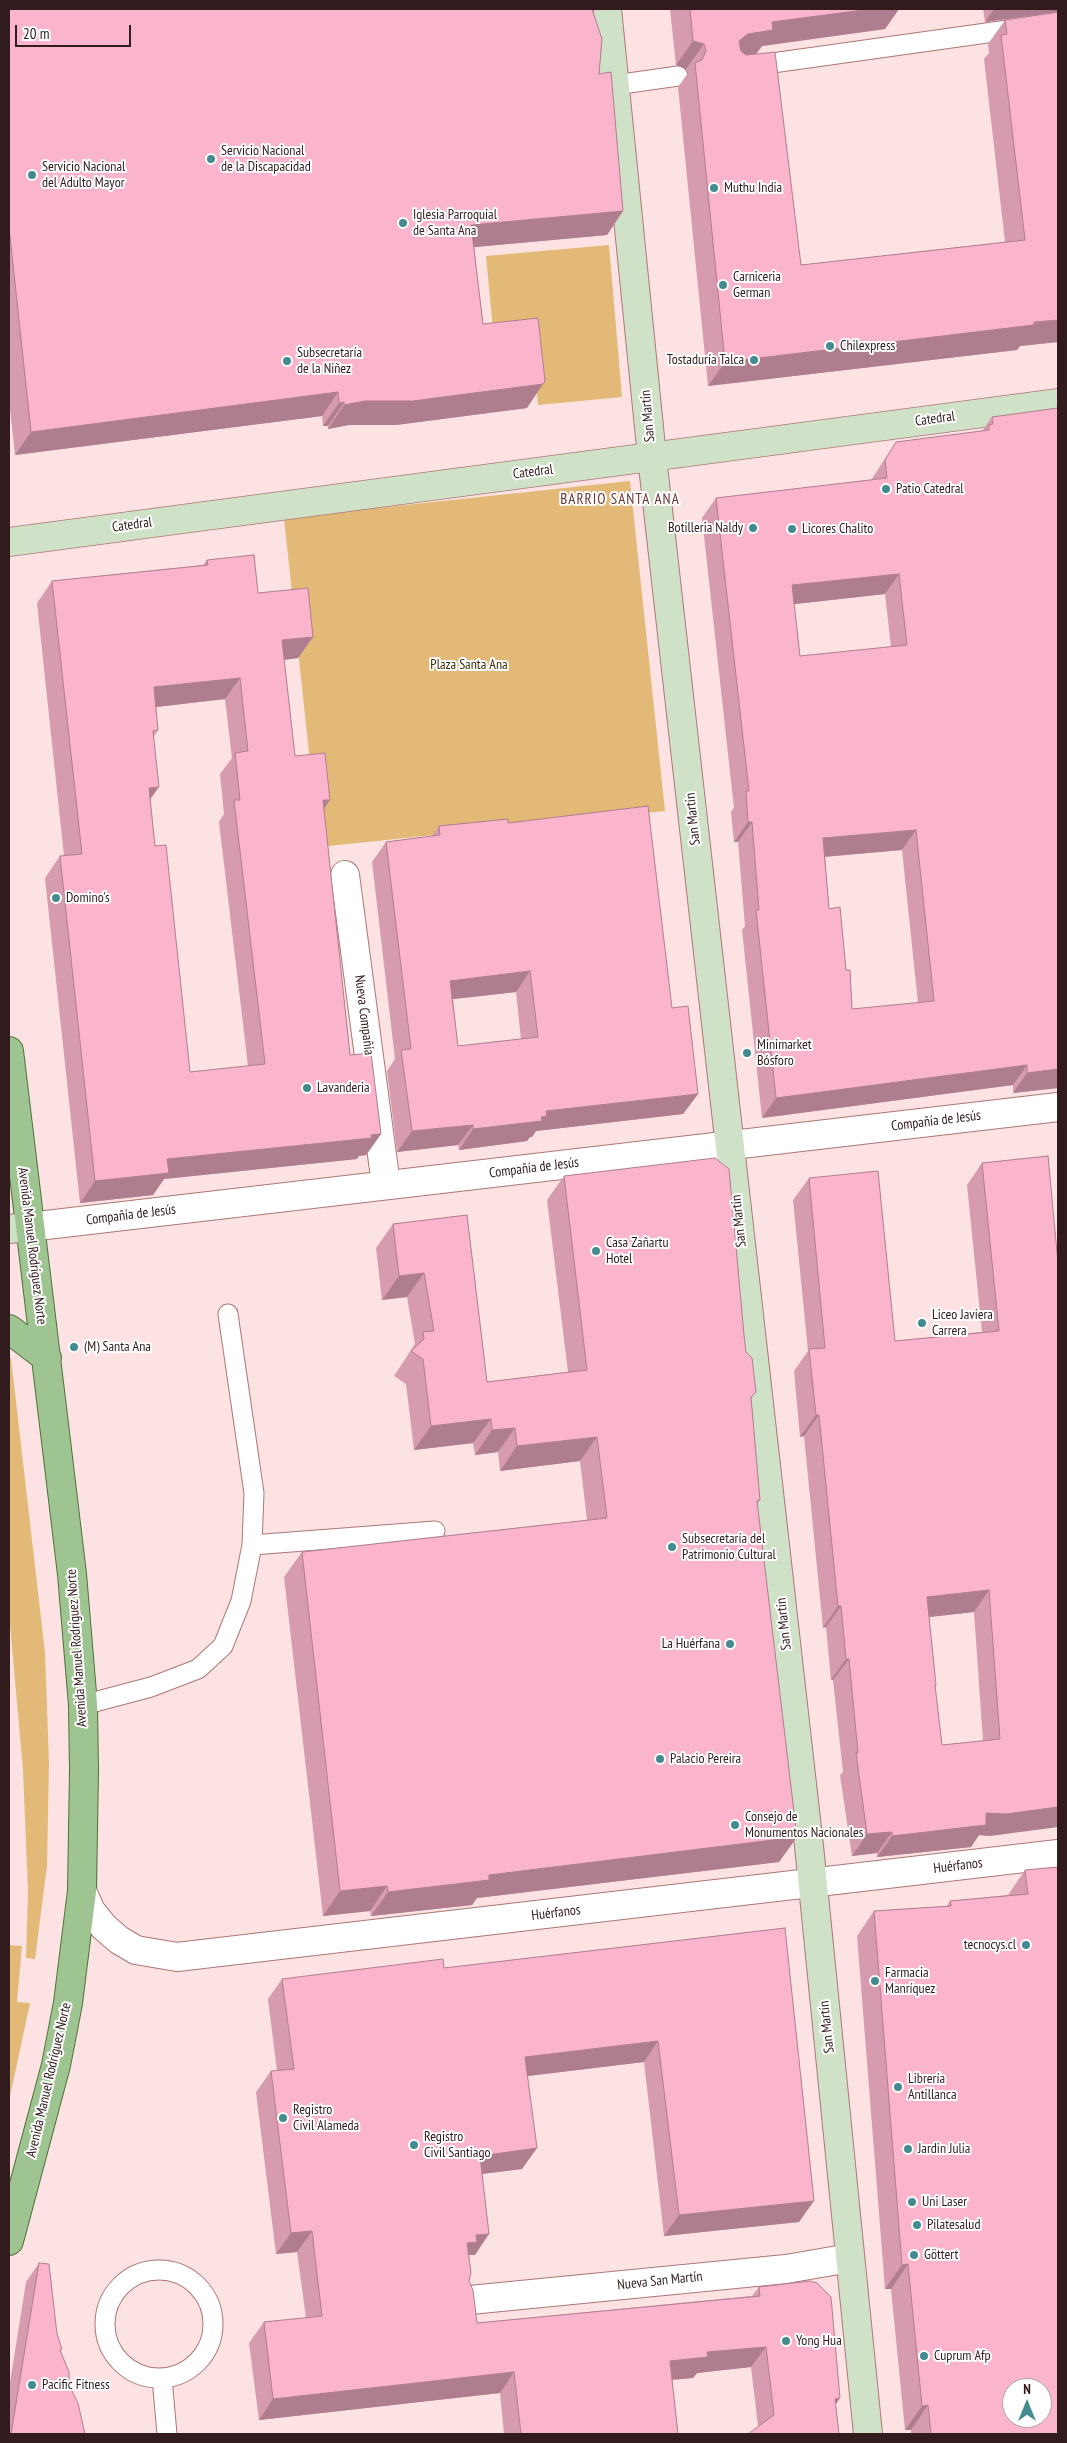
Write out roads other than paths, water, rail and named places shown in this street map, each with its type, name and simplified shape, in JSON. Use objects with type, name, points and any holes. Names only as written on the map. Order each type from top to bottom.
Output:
[{"type":"main road","name":"Avenida Manuel Rodríguez Norte","points":[[9,1051],[19,1228],[47,1358],[72,1574],[83,1705],[84,1846],[82,1891],[68,2003],[56,2065],[9,2241]]},
{"type":"main road","points":[[9,1329],[47,1358]]},
{"type":"street","name":"San Martín","points":[[608,9],[652,456],[812,1882],[868,2434]]},
{"type":"street","name":"Catedral","points":[[9,542],[1058,403]]},
{"type":"street","name":"Nueva Compañía","points":[[345,875],[386,1185]]},
{"type":"street","name":"Compañía de Jesús","points":[[19,1228],[1058,1107]]},
{"type":"street","name":"Huérfanos","points":[[82,1891],[91,1911],[104,1927],[119,1940],[136,1950],[177,1957],[1058,1854]]},
{"type":"street","name":"Nueva San Martín","points":[[470,2300],[786,2269],[850,2258]]},
{"type":"lane","points":[[732,69],[1058,23]]},
{"type":"lane","points":[[615,85],[678,76]]},
{"type":"lane","points":[[83,1705],[151,1687],[198,1669],[223,1646],[241,1601],[252,1545],[254,1493],[228,1314]]},
{"type":"lane","points":[[252,1545],[435,1530]]},
{"type":"lane","points":[[157,2270],[175,2272],[192,2280],[205,2294],[212,2311],[213,2331],[208,2349],[197,2363],[180,2374],[162,2378],[143,2376],[126,2367],[114,2353],[106,2336],[105,2317],[111,2299],[122,2284],[138,2274],[157,2270]]},
{"type":"lane","points":[[162,2378],[167,2434]]},
{"type":"place","name":"Servicio Nacional de la Discapacidad","points":[[211,159]]},
{"type":"place","name":"Servicio Nacional del Adulto Mayor","points":[[32,175]]},
{"type":"place","name":"Muthu India","points":[[714,188]]},
{"type":"place","name":"Iglesia Parroquial de Santa Ana","points":[[403,223]]},
{"type":"place","name":"Carniceria German","points":[[723,285]]},
{"type":"place","name":"Chilexpress","points":[[830,346]]},
{"type":"place","name":"Tostaduría Talca","points":[[754,360]]},
{"type":"place","name":"Subsecretaría de la Niñez","points":[[287,361]]},
{"type":"place","name":"Patio Catedral","points":[[886,489]]},
{"type":"place","name":"Botilleria Naldy","points":[[753,528]]},
{"type":"place","name":"Licores Chalito","points":[[792,529]]},
{"type":"place","name":"Domino's","points":[[56,898]]},
{"type":"place","name":"Minimarket Bósforo","points":[[747,1053]]},
{"type":"place","name":"Lavanderia","points":[[307,1088]]},
{"type":"place","name":"Casa Zañartu Hotel","points":[[596,1251]]},
{"type":"place","name":"Liceo Javiera Carrera","points":[[922,1323]]},
{"type":"place","name":"(M) Santa Ana","points":[[74,1347]]},
{"type":"place","name":"Subsecretaría del Patrimonio Cultural","points":[[672,1547]]},
{"type":"place","name":"La Huérfana","points":[[730,1644]]},
{"type":"place","name":"Palacio Pereira","points":[[660,1759]]},
{"type":"place","name":"Consejo de Monumentos Nacionales","points":[[735,1825]]},
{"type":"place","name":"tecnocys.cl","points":[[1026,1945]]},
{"type":"place","name":"Farmacia Manríquez","points":[[875,1981]]},
{"type":"place","name":"Librería Antillanca","points":[[898,2087]]},
{"type":"place","name":"Registro Civil Alameda","points":[[283,2118]]},
{"type":"place","name":"Registro Civil Santiago","points":[[414,2145]]},
{"type":"place","name":"Jardin Julia","points":[[908,2149]]},
{"type":"place","name":"Uni Laser","points":[[912,2202]]},
{"type":"place","name":"Pilatesalud","points":[[917,2225]]},
{"type":"place","name":"Göttert","points":[[914,2255]]},
{"type":"place","name":"Yong Hua","points":[[786,2341]]},
{"type":"place","name":"Cuprum Afp","points":[[924,2356]]},
{"type":"place","name":"Pacific Fitness","points":[[32,2385]]},
{"type":"district","name":"BARRIO SANTA ANA","points":[[620,500]]},
{"type":"park label","name":"Plaza Santa Ana","points":[[469,665]]}]
